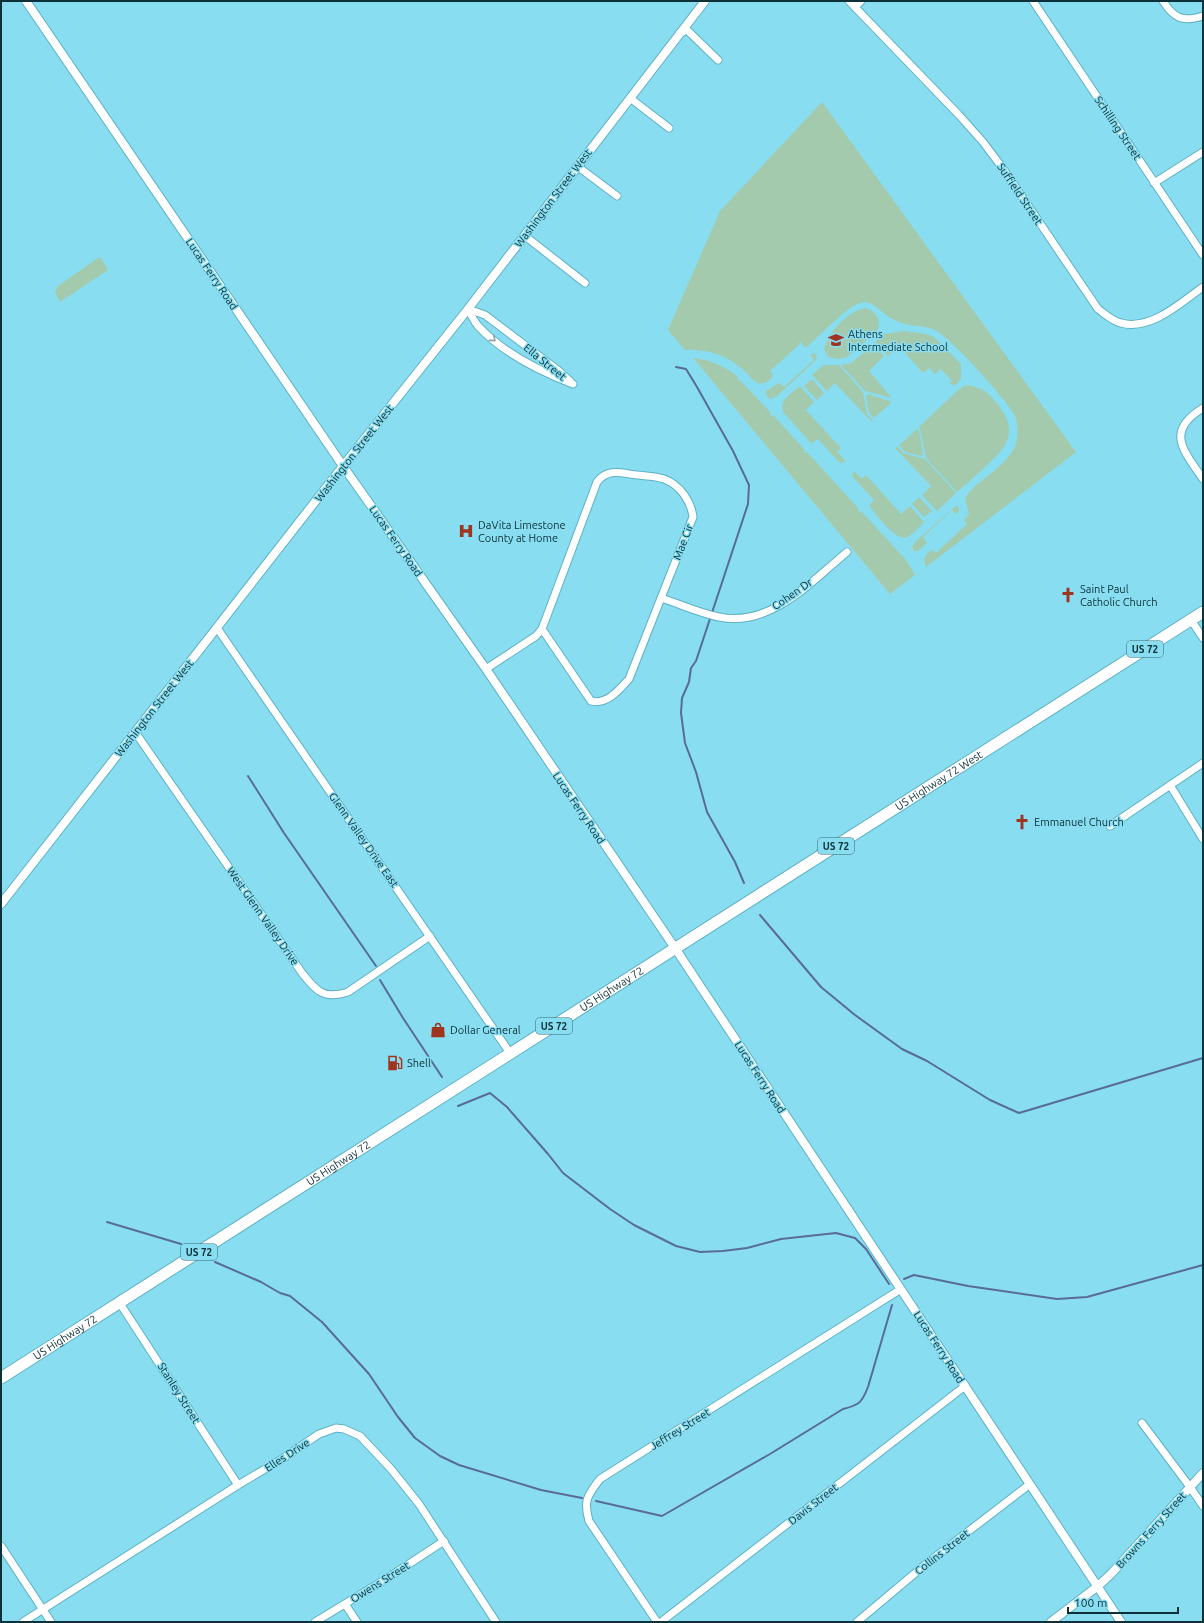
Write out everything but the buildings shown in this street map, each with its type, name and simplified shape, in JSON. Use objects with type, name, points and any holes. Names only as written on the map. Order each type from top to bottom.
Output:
[{"type":"highway","name":"US Highway 72 West","points":[[675,948],[1203,612]]},
{"type":"highway","name":"US Highway 72","points":[[1,1378],[675,948]]},
{"type":"street","name":"Lucas Ferry Road","points":[[26,1],[343,466],[486,670],[675,948],[1121,1622]]},
{"type":"street","name":"Washington Street West","points":[[1,904],[343,466],[468,309],[705,1]]},
{"type":"street","name":"Suffield Street","points":[[849,1],[983,142],[1004,170],[1087,295],[1102,312],[1112,320],[1129,325],[1148,322],[1171,309],[1203,287]]},
{"type":"street","points":[[855,7],[861,1]]},
{"type":"street","name":"Schilling Street","points":[[1033,1],[1203,255]]},
{"type":"street","points":[[1163,1],[1174,15],[1182,19],[1191,20],[1203,16]]},
{"type":"street","points":[[680,33],[687,30],[718,60]]},
{"type":"street","points":[[630,98],[669,128]]},
{"type":"street","points":[[1154,183],[1203,152]]},
{"type":"street","points":[[577,166],[617,196]]},
{"type":"street","points":[[524,236],[585,283]]},
{"type":"street","name":"Ella Street","points":[[468,309],[484,315],[559,371],[573,384],[550,374],[510,352],[477,325],[468,309]]},
{"type":"street","points":[[1203,408],[1184,422],[1181,430],[1181,440],[1183,449],[1203,479]]},
{"type":"street","name":"Mae Cir","points":[[486,670],[536,636],[542,629],[597,482],[606,474],[614,472],[664,478],[677,488],[688,500],[692,508],[692,517],[629,679],[620,690],[598,703],[591,701],[542,629]]},
{"type":"street","name":"Cohen Dr","points":[[661,598],[716,616],[742,619],[769,611],[784,603],[802,590],[847,552]]},
{"type":"street","points":[[1191,620],[1203,638]]},
{"type":"street","name":"Glenn Valley Drive East","points":[[217,628],[510,1053]]},
{"type":"street","name":"West Glenn Valley Drive","points":[[135,732],[302,973],[320,993],[329,996],[348,992],[430,936]]},
{"type":"street","points":[[1110,826],[1203,763]]},
{"type":"street","points":[[1170,785],[1203,839]]},
{"type":"street","name":"Jeffrey Street","points":[[657,1622],[589,1521],[586,1502],[589,1493],[600,1479],[901,1289]]},
{"type":"street","name":"Stanley Street","points":[[119,1302],[238,1484]]},
{"type":"street","name":"Davis Street","points":[[661,1622],[965,1386]]},
{"type":"street","points":[[1142,1423],[1203,1506]]},
{"type":"street","name":"Elles Drive","points":[[24,1622],[101,1574],[238,1484],[282,1459],[319,1434],[336,1428],[344,1429],[360,1436],[391,1469],[419,1504],[496,1622]]},
{"type":"street","name":"Browns Ferry Street","points":[[1051,1622],[1098,1586],[1111,1574],[1203,1473]]},
{"type":"street","name":"Collins Street","points":[[857,1622],[926,1564],[1030,1484]]},
{"type":"street","name":"Owens Street","points":[[315,1622],[386,1579],[444,1541]]},
{"type":"street","points":[[1,1546],[51,1622]]},
{"type":"street","points":[[345,1604],[357,1622]]},
{"type":"green space","points":[[822,102],[1076,452],[926,567],[925,557],[928,553],[932,550],[936,553],[967,524],[964,520],[969,514],[965,498],[978,484],[1002,464],[1014,449],[1017,440],[1017,422],[1010,408],[978,370],[952,344],[935,330],[926,327],[903,324],[889,317],[876,307],[864,302],[855,305],[848,310],[825,329],[807,347],[804,347],[801,342],[799,343],[799,345],[770,371],[773,375],[767,382],[758,383],[735,363],[722,356],[700,350],[685,350],[668,330],[720,211]]},
{"type":"green space","points":[[98,258],[101,258],[108,270],[60,302],[55,292],[58,286]]},
{"type":"green space","points":[[866,308],[873,311],[877,317],[879,324],[877,331],[847,357],[838,359],[828,357],[824,349],[826,342],[835,329],[846,317]]},
{"type":"green space","points":[[904,331],[926,334],[934,337],[961,364],[961,378],[956,385],[949,384],[952,381],[941,369],[935,374],[929,368],[923,373],[899,346],[888,356],[875,342],[884,334]]},
{"type":"green space","points":[[873,345],[884,356],[869,371],[892,398],[865,391],[841,365],[851,363]]},
{"type":"green space","points":[[814,353],[817,356],[816,360],[776,397],[770,399],[766,395],[766,391],[779,383],[784,387],[814,360],[810,355]]},
{"type":"green space","points":[[693,358],[718,364],[739,378],[737,379],[739,381],[740,380],[771,413],[770,415],[773,415],[805,450],[804,452],[807,452],[859,509],[858,511],[861,511],[906,560],[915,575],[890,594]]},
{"type":"green space","points":[[824,365],[839,365],[863,392],[867,414],[873,420],[871,421],[835,383],[827,391],[812,375]]},
{"type":"green space","points":[[812,379],[824,393],[817,400],[804,386]]},
{"type":"green space","points":[[966,385],[981,389],[991,397],[1005,415],[1009,431],[1008,439],[999,453],[957,492],[926,458],[919,427],[958,390]]},
{"type":"green space","points":[[800,386],[814,402],[806,410],[841,448],[837,452],[845,460],[844,462],[840,463],[818,439],[811,443],[784,413],[784,401],[789,394]]},
{"type":"green space","points":[[868,394],[892,402],[874,418],[869,412],[866,396]]},
{"type":"green space","points":[[917,429],[919,431],[923,454],[921,456],[905,452],[899,445]]},
{"type":"green space","points":[[898,447],[903,453],[925,459],[956,493],[937,511],[922,495],[931,486],[895,448]]},
{"type":"green space","points":[[854,471],[862,479],[866,475],[901,514],[910,506],[924,522],[910,536],[902,537],[897,535],[881,521],[869,506],[874,500],[852,476]]},
{"type":"green space","points":[[919,497],[932,511],[924,517],[912,504]]},
{"type":"green space","points":[[956,506],[959,507],[959,511],[956,514],[952,510],[923,537],[927,543],[918,551],[914,551],[912,547],[915,542]]},
{"type":"waterway","points":[[676,367],[686,369],[733,451],[749,485],[748,504],[696,661],[691,668],[689,682],[682,698],[681,713],[685,743],[696,772],[707,812],[735,862],[744,883]]},
{"type":"waterway","points":[[248,776],[284,833],[376,966]]},
{"type":"waterway","points":[[760,915],[821,987],[855,1015],[902,1049],[927,1061],[990,1100],[1019,1113],[1203,1058]]},
{"type":"waterway","points":[[380,980],[442,1077]]},
{"type":"waterway","points":[[458,1106],[490,1093],[507,1107],[563,1173],[610,1209],[634,1225],[676,1246],[700,1252],[723,1251],[747,1248],[781,1239],[836,1233],[855,1238],[866,1249],[889,1284]]},
{"type":"waterway","points":[[107,1222],[181,1244]]},
{"type":"waterway","points":[[215,1262],[261,1282],[280,1293],[290,1296],[322,1322],[369,1374],[398,1417],[415,1438],[440,1456],[459,1465],[541,1490],[582,1498]]},
{"type":"waterway","points":[[904,1279],[914,1275],[968,1286],[1057,1299],[1087,1297],[1203,1265]]},
{"type":"waterway","points":[[596,1501],[662,1516],[770,1454],[843,1409],[857,1404],[864,1396],[868,1387],[892,1305]]},
{"type":"place","name":"Athens Intermediate School","points":[[836,340]]},
{"type":"place","name":"DaVita Limestone County at Home","points":[[466,531]]},
{"type":"place","name":"Saint Paul Catholic Church","points":[[1068,595]]},
{"type":"place","name":"Emmanuel Church","points":[[1022,822]]},
{"type":"place","name":"Dollar General","points":[[438,1030]]},
{"type":"place","name":"Shell","points":[[395,1063]]}]
